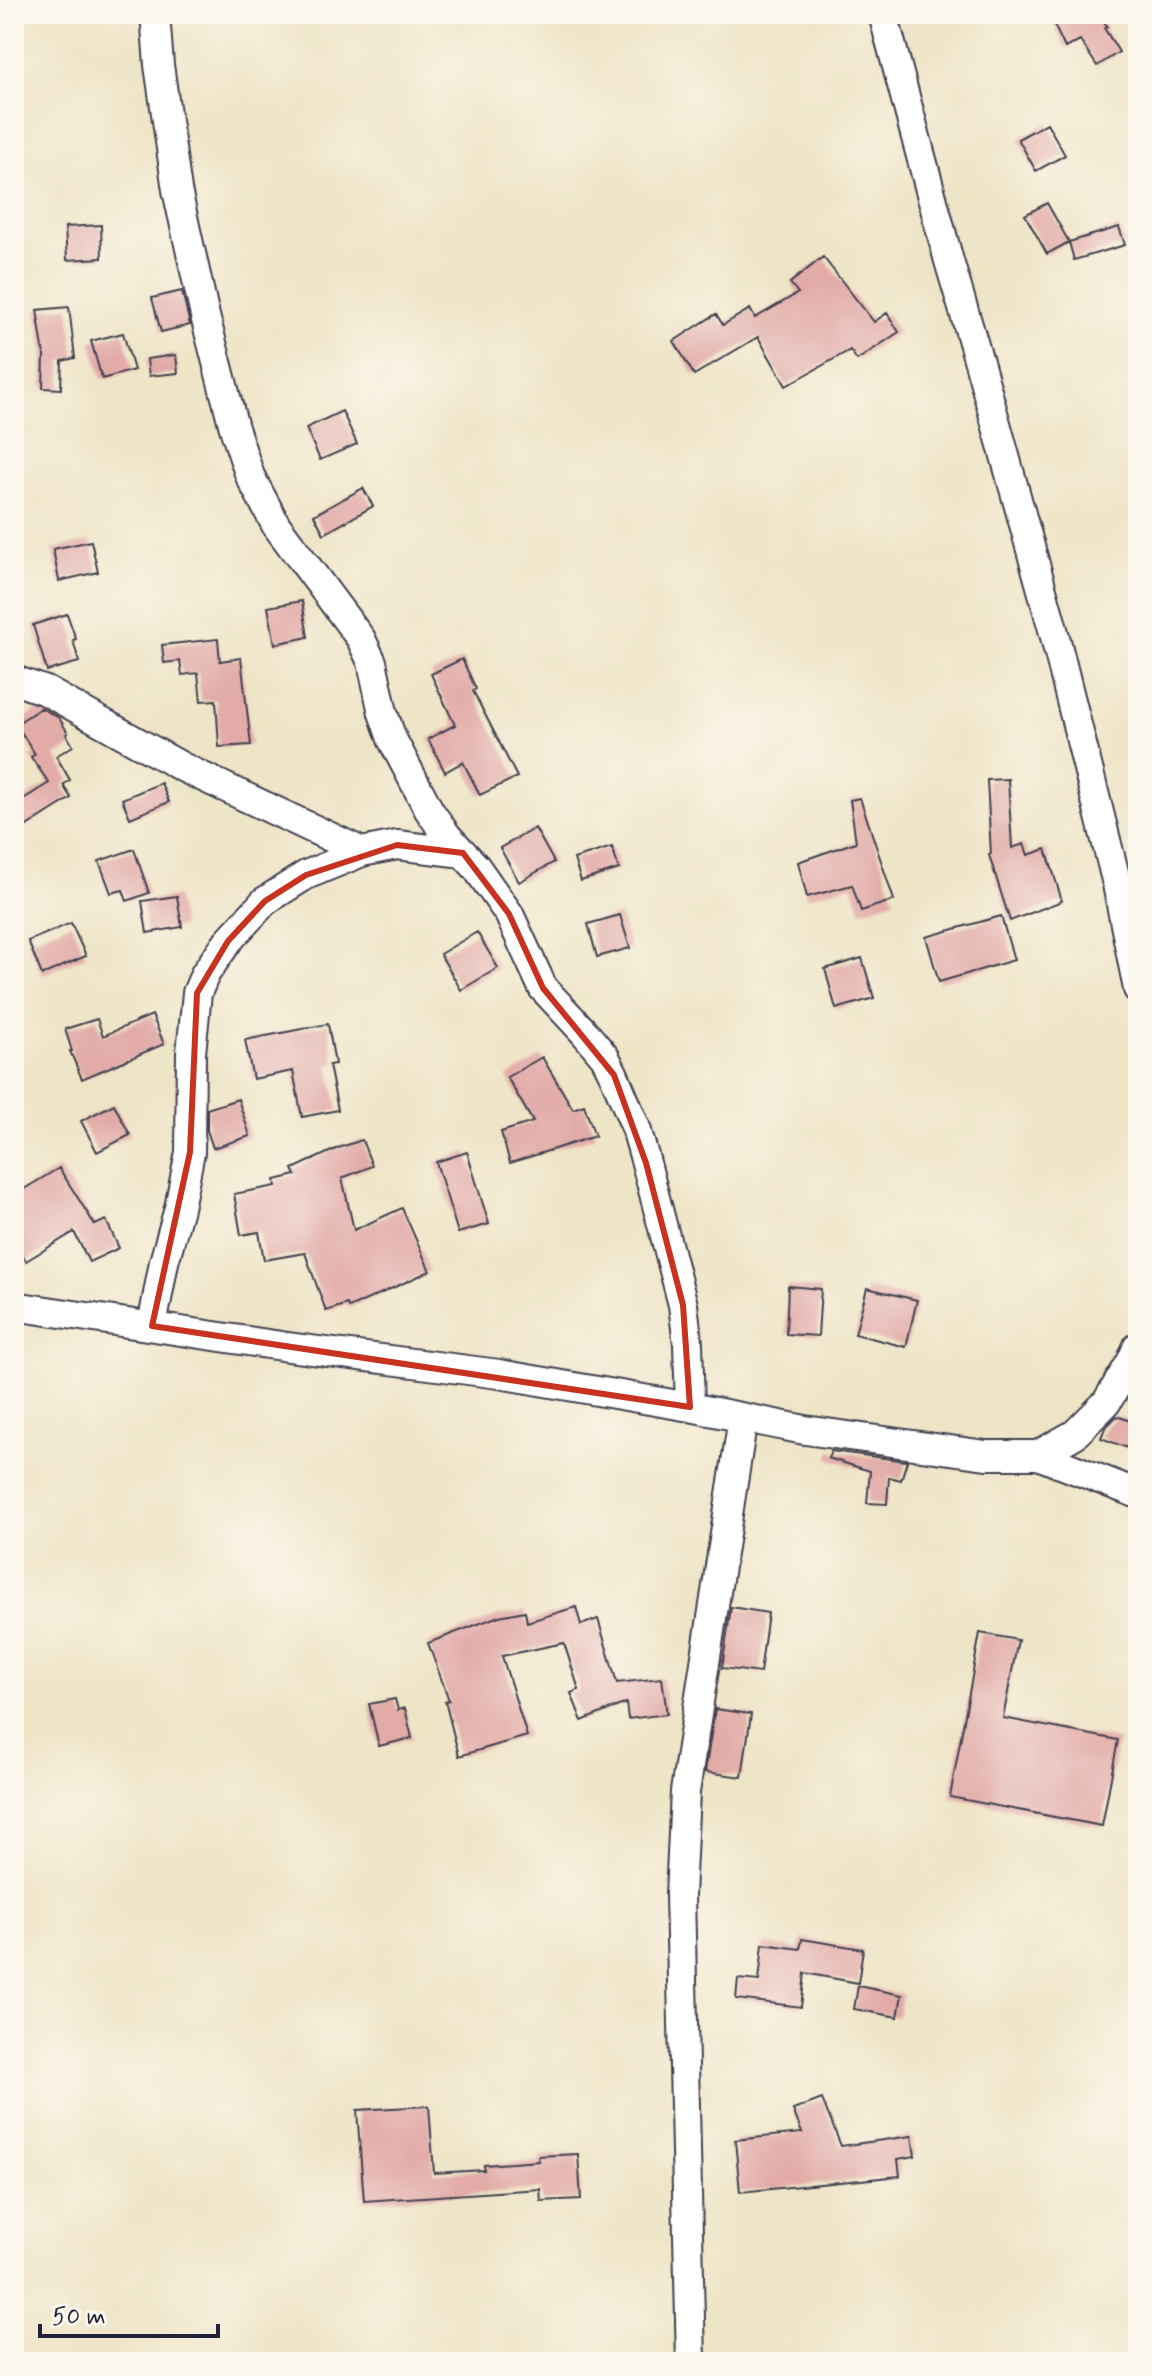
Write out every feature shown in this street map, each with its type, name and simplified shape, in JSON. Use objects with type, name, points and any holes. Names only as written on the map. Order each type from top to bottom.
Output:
[{"type":"street","points":[[155,14],[177,190],[234,428],[250,476],[276,525],[361,639],[372,662],[392,739],[429,810],[447,836],[476,867],[509,914],[543,988],[605,1057],[614,1075],[643,1151],[683,1305],[690,1407]]},
{"type":"street","points":[[883,14],[1054,633],[1117,884],[1138,989]]},
{"type":"street","points":[[14,680],[46,691],[182,767],[362,852]]},
{"type":"street","points":[[152,1326],[190,1152],[191,1053],[197,993],[205,974],[228,941],[265,901],[306,875],[362,852],[397,845],[463,853]]},
{"type":"street","points":[[14,1306],[288,1347],[499,1374],[805,1430],[986,1455],[1038,1455],[1138,1494]]},
{"type":"street","points":[[1038,1455],[1075,1434],[1106,1403],[1138,1346]]},
{"type":"street","points":[[691,2362],[680,1895],[685,1792],[743,1418]]},
{"type":"highlighted area","points":[[397,845],[463,853],[509,914],[543,988],[614,1075],[646,1163],[683,1305],[690,1407],[152,1326],[190,1152],[197,993],[228,941],[265,901],[306,875]]},
{"type":"building","points":[[1049,14],[1100,14],[1107,27],[1104,28],[1119,52],[1097,66],[1080,40],[1065,48]]},
{"type":"building","points":[[1047,123],[1065,155],[1036,171],[1018,139]]},
{"type":"building","points":[[1047,203],[1069,242],[1047,254],[1025,215]]},
{"type":"building","points":[[101,225],[102,258],[67,260],[65,227]]},
{"type":"building","points":[[1119,227],[1125,245],[1074,260],[1069,242]]},
{"type":"building","points":[[823,257],[874,322],[887,313],[899,332],[857,360],[850,350],[786,386],[758,337],[694,375],[674,341],[716,314],[723,325],[750,309],[755,318],[798,293],[790,283]]},
{"type":"building","points":[[182,291],[190,325],[161,332],[152,298]]},
{"type":"building","points":[[69,307],[75,358],[62,361],[61,389],[43,388],[44,355],[37,310]]},
{"type":"building","points":[[123,333],[134,370],[102,379],[91,341]]},
{"type":"building","points":[[176,355],[178,373],[149,376],[147,359]]},
{"type":"building","points":[[342,411],[357,444],[320,460],[306,428]]},
{"type":"building","points":[[363,488],[373,506],[324,534],[314,515]]},
{"type":"building","points":[[91,541],[98,572],[59,581],[53,549]]},
{"type":"building","points":[[302,601],[308,637],[275,644],[268,607]]},
{"type":"building","points":[[67,614],[76,639],[73,640],[79,662],[47,671],[33,625]]},
{"type":"building","points":[[218,639],[220,661],[241,658],[251,745],[219,747],[216,700],[201,701],[198,673],[182,675],[180,661],[164,663],[162,645]]},
{"type":"building","points":[[462,659],[476,689],[473,691],[517,777],[480,795],[463,762],[445,772],[428,739],[455,725],[431,674]]},
{"type":"building","points":[[41,708],[59,718],[73,746],[56,756],[70,780],[63,785],[71,798],[14,834],[14,805],[49,783],[31,757],[35,754],[16,724]]},
{"type":"building","points":[[1008,779],[1012,848],[1024,844],[1028,855],[1046,849],[1062,901],[1010,921],[989,855],[987,780]]},
{"type":"building","points":[[161,783],[169,802],[130,818],[122,799]]},
{"type":"building","points":[[860,798],[894,900],[861,911],[852,885],[807,897],[798,862],[856,842],[850,800]]},
{"type":"building","points":[[535,828],[554,862],[519,882],[500,848]]},
{"type":"building","points":[[612,847],[619,869],[581,881],[574,859]]},
{"type":"building","points":[[134,849],[149,893],[127,901],[123,890],[111,893],[99,861]]},
{"type":"building","points":[[177,896],[182,927],[147,933],[142,901]]},
{"type":"building","points":[[620,915],[630,948],[597,957],[588,924]]},
{"type":"building","points":[[1001,916],[1014,960],[939,982],[926,937]]},
{"type":"building","points":[[71,923],[86,956],[42,975],[28,941]]},
{"type":"building","points":[[477,932],[498,968],[461,990],[440,954]]},
{"type":"building","points":[[862,958],[874,998],[836,1009],[825,969]]},
{"type":"building","points":[[152,1015],[164,1044],[82,1079],[65,1029],[97,1019],[103,1036]]},
{"type":"building","points":[[328,1024],[335,1064],[329,1065],[338,1110],[302,1117],[293,1071],[253,1079],[245,1040]]},
{"type":"building","points":[[542,1057],[573,1109],[584,1105],[595,1136],[510,1163],[501,1132],[533,1122],[507,1077]]},
{"type":"building","points":[[238,1099],[250,1136],[213,1148],[207,1130],[207,1109]]},
{"type":"building","points":[[114,1104],[130,1135],[97,1152],[81,1121]]},
{"type":"building","points":[[362,1140],[372,1166],[342,1178],[354,1230],[402,1208],[430,1271],[349,1308],[347,1304],[326,1311],[305,1253],[264,1260],[259,1232],[241,1235],[234,1194],[276,1186],[275,1180],[296,1175],[293,1169]]},
{"type":"building","points":[[467,1152],[489,1224],[458,1233],[436,1162]]},
{"type":"building","points":[[59,1168],[95,1225],[106,1220],[119,1248],[89,1262],[74,1232],[26,1261],[14,1241],[14,1195]]},
{"type":"building","points":[[788,1286],[821,1289],[818,1336],[786,1334]]},
{"type":"building","points":[[867,1288],[917,1300],[906,1347],[855,1334]]},
{"type":"building","points":[[1117,1416],[1138,1424],[1138,1452],[1101,1438],[1105,1428]]},
{"type":"building","points":[[831,1451],[907,1461],[901,1480],[889,1477],[887,1504],[867,1503],[870,1471],[828,1458]]},
{"type":"building","points":[[576,1607],[581,1625],[598,1619],[617,1683],[662,1678],[667,1714],[628,1719],[626,1703],[582,1721],[571,1693],[579,1690],[564,1643],[502,1656],[527,1736],[459,1756],[445,1701],[449,1700],[428,1643],[499,1616],[525,1611],[527,1622]]},
{"type":"building","points":[[731,1607],[768,1613],[760,1673],[722,1668]]},
{"type":"building","points":[[980,1633],[1018,1640],[1003,1718],[1118,1740],[1102,1826],[950,1797]]},
{"type":"building","points":[[395,1699],[398,1710],[405,1708],[412,1738],[379,1746],[369,1704]]},
{"type":"building","points":[[715,1709],[751,1714],[742,1777],[705,1772]]},
{"type":"building","points":[[802,1939],[863,1949],[858,1983],[805,1973],[801,2007],[736,1999],[738,1979],[759,1981],[763,1944],[800,1949]]},
{"type":"building","points":[[858,1986],[902,1995],[898,2017],[854,2009]]},
{"type":"building","points":[[822,2099],[841,2146],[912,2136],[915,2156],[898,2159],[900,2176],[740,2192],[735,2140],[802,2133],[793,2110]]},
{"type":"building","points":[[429,2106],[434,2173],[484,2170],[484,2165],[539,2161],[538,2156],[578,2154],[581,2199],[541,2201],[540,2189],[364,2201],[357,2110]]}]
